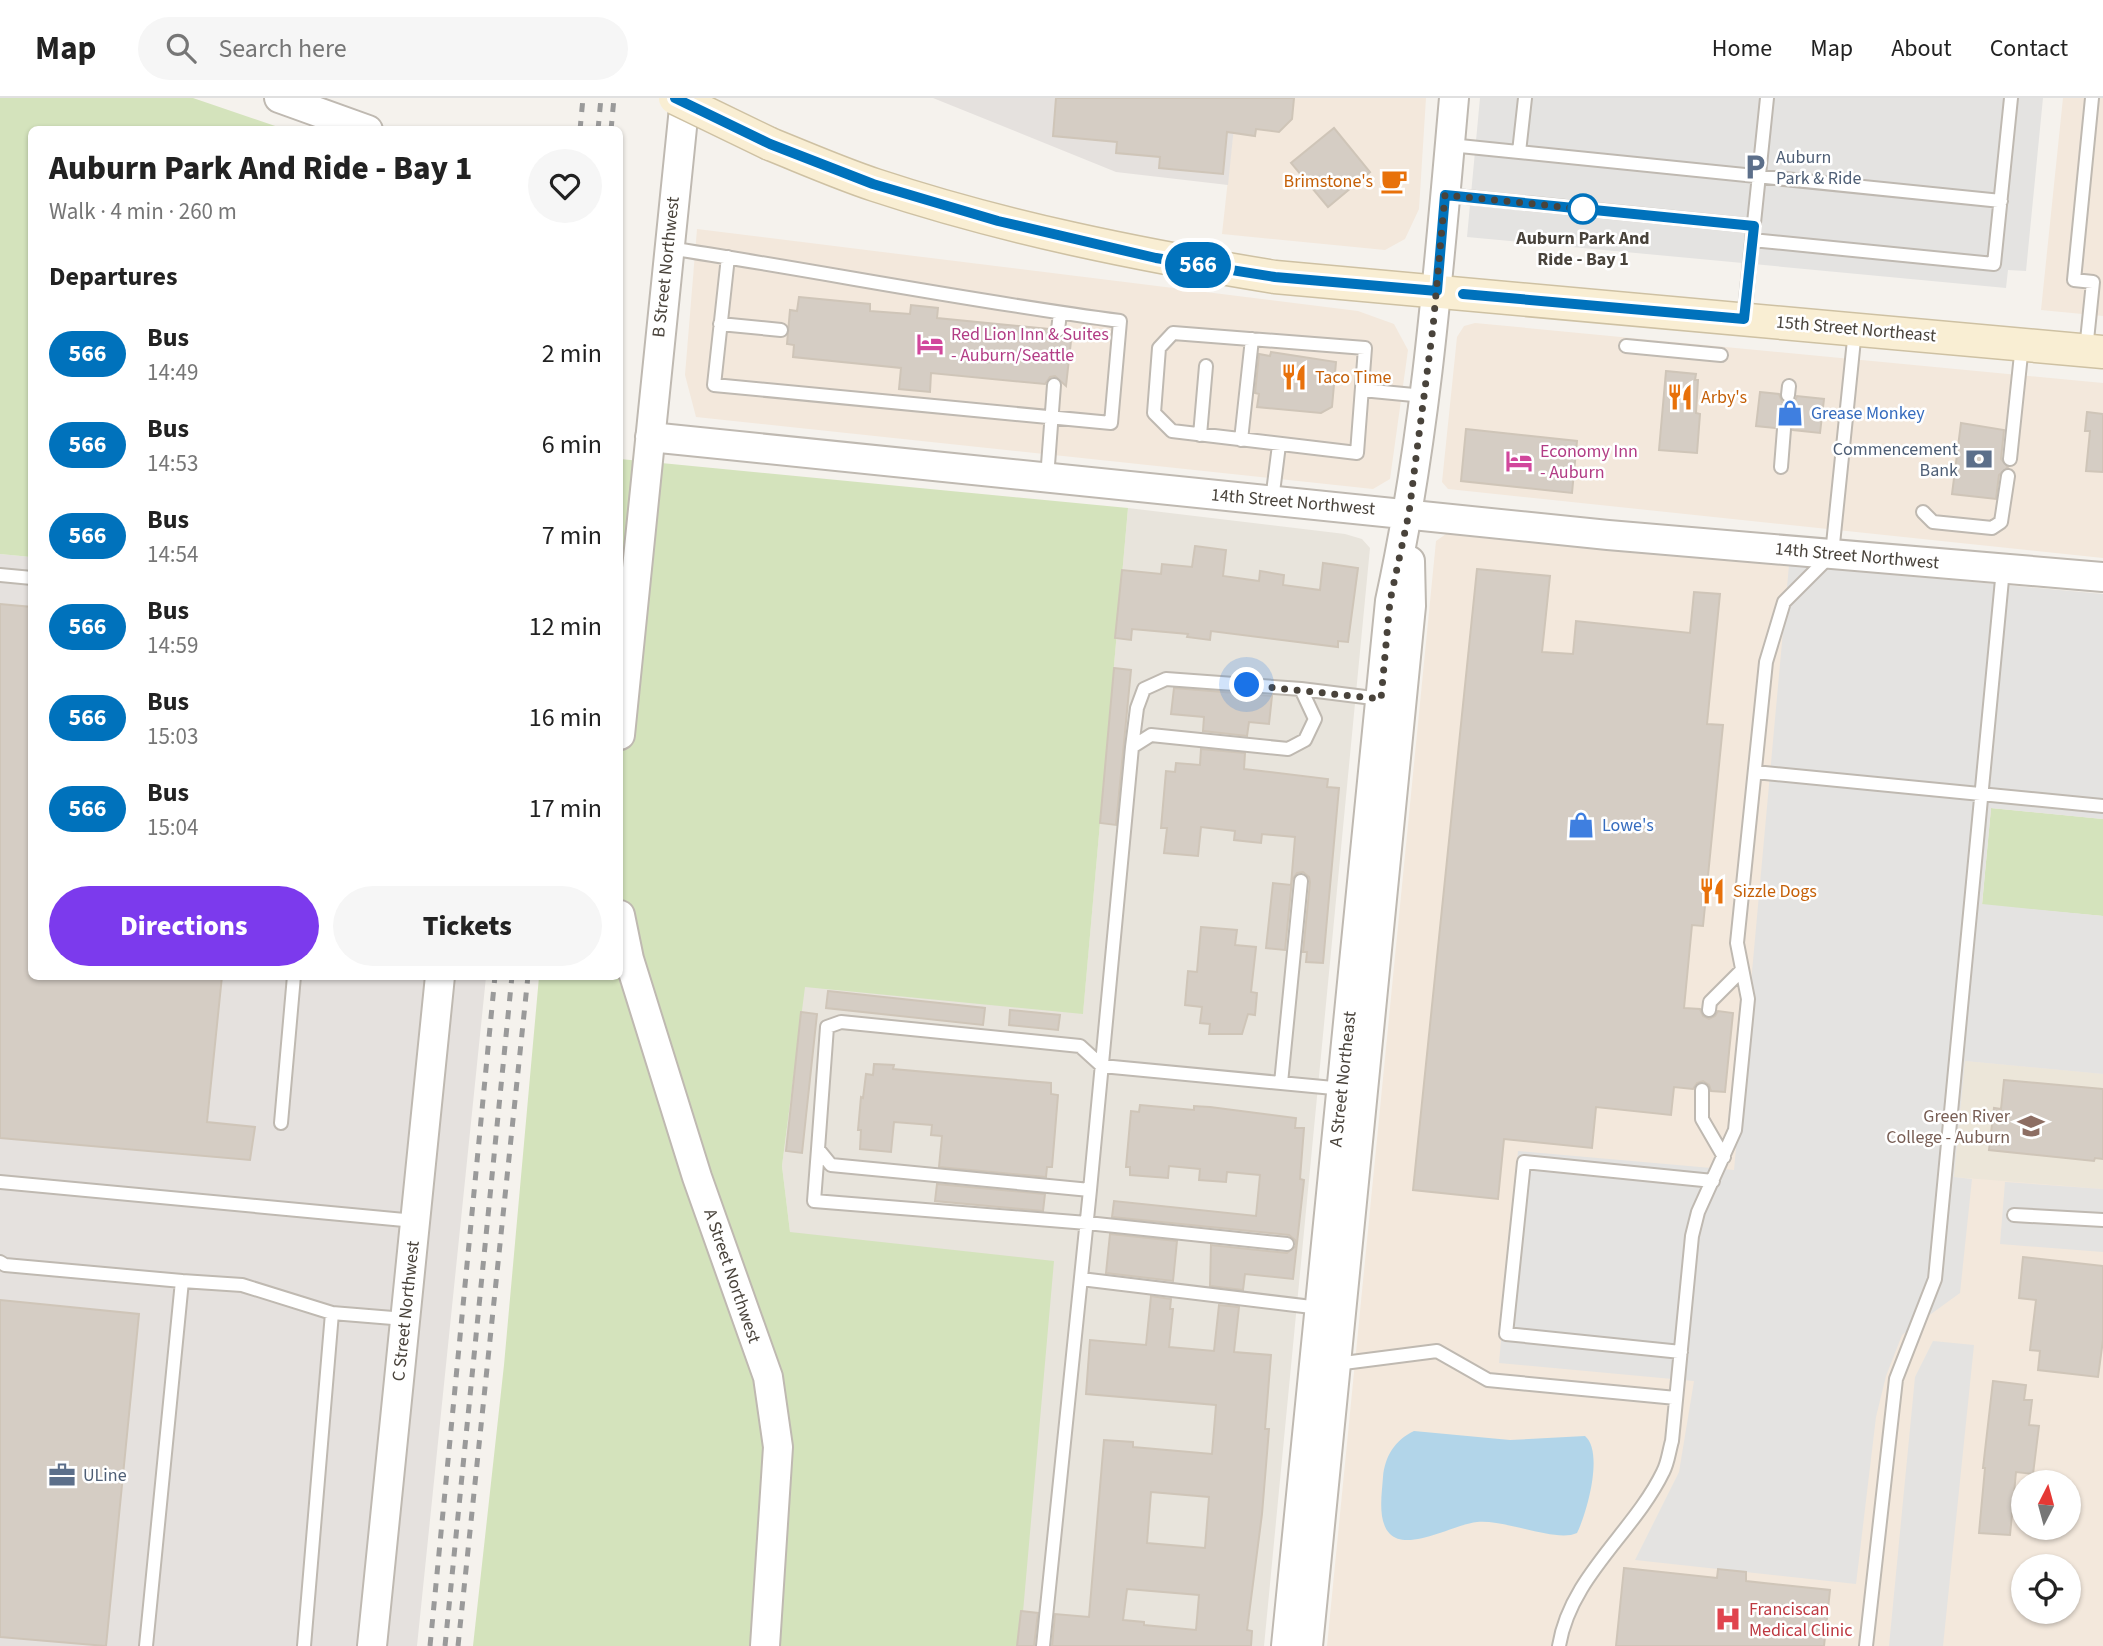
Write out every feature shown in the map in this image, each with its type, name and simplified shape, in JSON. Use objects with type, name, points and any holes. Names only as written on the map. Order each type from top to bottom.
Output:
[{"type":"main road","name":"15th Street Northeast","points":[[675,98],[770,144],[873,184],[998,221],[1156,258],[1275,277],[2094,351]]},
{"type":"street","points":[[279,98],[357,126]]},
{"type":"street","name":"B Street Northwest","points":[[650,437],[667,248],[685,98]]},
{"type":"street","name":"A Street Northeast","points":[[1308,1646],[1325,1363],[1320,1308],[1352,1090],[1390,601],[1409,513],[1424,396],[1437,291],[1454,98]]},
{"type":"street","points":[[623,705],[650,437]]},
{"type":"street","name":"14th Street Northwest","points":[[650,437],[1608,535],[2103,577]]},
{"type":"street","name":"A Street Northeast","points":[[1286,1646],[1325,1363],[1352,1090],[1411,606],[1409,513]]},
{"type":"street","name":"A Street Northwest","points":[[623,932],[628,960],[697,1177],[768,1377],[778,1447],[765,1646]]},
{"type":"street","name":"C Street Northwest","points":[[372,1646],[440,980]]},
{"type":"lane","points":[[1519,152],[1525,98]]},
{"type":"lane","points":[[1744,319],[1767,98]]},
{"type":"lane","points":[[1752,240],[1994,264],[2011,98]]},
{"type":"lane","points":[[2092,98],[2074,280],[2098,283],[2094,351]]},
{"type":"lane","points":[[1450,145],[2001,201]]},
{"type":"lane","points":[[1445,195],[1754,226]]},
{"type":"lane","points":[[667,248],[727,257],[1060,313],[1120,321],[1111,424],[714,385],[727,257]]},
{"type":"lane","points":[[1058,330],[1060,313]]},
{"type":"lane","points":[[720,324],[781,330]]},
{"type":"lane","points":[[1559,1646],[1568,1618],[1587,1579],[1625,1531],[1665,1469],[1672,1441],[1692,1236],[1698,1212],[1734,1137],[1741,1082],[1748,999],[1737,943],[1766,662],[1784,602],[1832,554],[1855,330]]},
{"type":"lane","points":[[1173,333],[1252,340],[1365,348],[1357,453],[1172,431],[1154,413],[1159,348],[1173,333]]},
{"type":"lane","points":[[1241,440],[1252,340]]},
{"type":"lane","points":[[2010,459],[2022,345]]},
{"type":"lane","points":[[1626,346],[1721,355]]},
{"type":"lane","points":[[1200,435],[1206,366]]},
{"type":"lane","points":[[1047,478],[1054,385]]},
{"type":"lane","points":[[1362,390],[1424,396]]},
{"type":"lane","points":[[1781,467],[1784,429]]},
{"type":"lane","points":[[1272,499],[1279,445]]},
{"type":"lane","points":[[1923,512],[1933,522],[1992,528],[2001,522],[2008,476]]},
{"type":"lane","points":[[1866,1646],[1896,1380],[1935,1279],[2003,569]]},
{"type":"lane","points":[[0,575],[28,578]]},
{"type":"lane","points":[[1043,1646],[1137,708],[1144,689],[1167,679],[1381,699]]},
{"type":"lane","points":[[1132,747],[1151,736],[1288,749],[1305,740],[1315,719],[1301,690]]},
{"type":"lane","points":[[1755,772],[2103,806]]},
{"type":"lane","points":[[1281,1083],[1301,881]]},
{"type":"lane","points":[[1709,1010],[1710,1002],[1742,970]]},
{"type":"lane","points":[[281,1123],[294,980]]},
{"type":"lane","points":[[1287,1244],[1087,1223],[814,1202],[827,1027],[841,1022],[1080,1046],[1102,1066],[1352,1090]]},
{"type":"lane","points":[[1702,1090],[1702,1119],[1724,1157]]},
{"type":"lane","points":[[818,1149],[831,1165],[1090,1190]]},
{"type":"lane","points":[[1681,1352],[1506,1334],[1524,1162],[1713,1181]]},
{"type":"lane","points":[[0,1182],[415,1221]]},
{"type":"lane","points":[[2014,1215],[2103,1220]]},
{"type":"lane","points":[[0,1262],[5,1265],[242,1285],[332,1313],[405,1318]]},
{"type":"lane","points":[[1081,1279],[1320,1308]]},
{"type":"lane","points":[[146,1646],[182,1281]]},
{"type":"lane","points":[[303,1646],[332,1313]]},
{"type":"lane","points":[[1325,1363],[1437,1351],[1488,1380],[1676,1398]]},
{"type":"shaded area","points":[[933,98],[1237,98],[1228,185],[1116,172]]},
{"type":"shaded area","points":[[1237,98],[1426,98],[1419,209],[1405,239],[1385,250],[1222,234]]},
{"type":"shaded area","name":"Auburn Park & Ride","points":[[1480,98],[2043,98],[2026,271],[2008,270],[2006,288],[1467,237]]},
{"type":"shaded area","points":[[2063,98],[2103,98],[2103,316],[2041,310]]},
{"type":"shaded area","points":[[697,229],[1358,311],[1394,324],[1408,350],[1390,479],[1373,489],[696,417],[685,375]]},
{"type":"shaded area","points":[[1475,323],[2103,383],[2103,558],[1448,489],[1442,482],[1457,337],[1464,326]]},
{"type":"shaded area","points":[[1128,508],[1345,534],[1362,539],[1370,548],[1264,1646],[1020,1646],[790,1232],[782,1166],[804,986],[1083,1013]]},
{"type":"shaded area","points":[[1446,534],[2103,594],[2103,819],[1991,808],[1982,904],[2103,916],[2103,1646],[1327,1646],[1436,541]]},
{"type":"shaded area","points":[[0,554],[28,557],[28,980],[486,980],[417,1646],[0,1646]]},
{"type":"shaded area","points":[[1789,565],[2103,594],[2103,819],[1991,808],[1982,904],[2103,916],[2103,1074],[1965,1061],[1954,1177],[1972,1179],[1960,1293],[1902,1335],[1886,1376],[1876,1417],[1856,1584],[1635,1560],[1679,1472],[1694,1381],[1499,1363],[1518,1151],[1734,1170]]},
{"type":"shaded area","name":"Green River College - Auburn","points":[[1965,1061],[2103,1074],[2103,1189],[1954,1177]]},
{"type":"shaded area","points":[[2005,1182],[2103,1189],[2103,1252],[2000,1244]]},
{"type":"shaded area","points":[[1933,1341],[1974,1345],[1943,1646],[1889,1646],[1915,1377]]},
{"type":"green space","points":[[0,98],[193,98],[275,126],[28,126],[28,557],[0,554]]},
{"type":"green space","points":[[623,459],[1128,508],[1083,1014],[805,987],[782,1166],[790,1232],[1054,1261],[1020,1646],[473,1646],[504,1365],[539,980],[623,980]]},
{"type":"green space","points":[[1991,808],[2103,819],[2103,916],[1982,905]]},
{"type":"water","points":[[1414,1431],[1510,1440],[1585,1436],[1591,1444],[1593,1455],[1592,1483],[1577,1533],[1556,1535],[1477,1522],[1420,1539],[1398,1539],[1390,1534],[1382,1514],[1384,1469],[1396,1444]]},
{"type":"building","points":[[1056,98],[1294,98],[1292,119],[1279,132],[1256,129],[1255,136],[1227,132],[1223,174],[1159,168],[1160,157],[1116,153],[1117,142],[1053,136]]},
{"type":"building","points":[[1334,128],[1370,172],[1328,207],[1291,163]]},
{"type":"building","name":"Red Lion Inn & Suites - Auburn/Seattle","points":[[799,297],[870,304],[870,311],[910,314],[911,305],[938,308],[937,318],[1049,329],[1056,339],[1062,338],[1067,331],[1072,332],[1066,386],[1055,376],[1050,377],[1045,384],[931,373],[930,392],[899,389],[901,368],[793,357],[794,345],[787,344],[790,310],[797,311]]},
{"type":"building","name":"Taco Time","points":[[1271,352],[1336,362],[1332,407],[1321,413],[1257,407],[1259,394],[1255,393],[1259,354],[1270,356]]},
{"type":"building","name":"Arby's","points":[[1666,371],[1696,374],[1696,413],[1700,414],[1697,453],[1659,450]]},
{"type":"building","name":"Grease Monkey","points":[[1760,392],[1779,394],[1782,402],[1788,404],[1795,401],[1797,396],[1824,399],[1820,433],[1793,430],[1792,425],[1785,420],[1780,421],[1775,428],[1756,426]]},
{"type":"building","points":[[2087,412],[2103,414],[2103,472],[2086,471],[2090,431],[2085,431]]},
{"type":"building","points":[[1961,423],[2004,430],[2001,459],[2008,467],[1999,475],[1996,499],[1952,494]]},
{"type":"building","name":"Economy Inn - Auburn","points":[[1466,429],[1577,441],[1572,493],[1461,481]]},
{"type":"building","points":[[1195,546],[1226,550],[1223,576],[1259,581],[1260,571],[1284,575],[1283,585],[1320,590],[1323,563],[1358,568],[1348,642],[1338,641],[1338,647],[1211,631],[1210,640],[1187,637],[1188,634],[1132,629],[1131,640],[1115,638],[1122,570],[1161,574],[1162,564],[1192,567]]},
{"type":"building","name":"Lowe's","points":[[1477,569],[1550,576],[1542,652],[1573,654],[1576,621],[1690,633],[1694,592],[1720,594],[1707,724],[1723,725],[1703,926],[1692,925],[1684,1008],[1700,1009],[1703,1016],[1709,1019],[1718,1011],[1733,1013],[1725,1092],[1711,1091],[1709,1085],[1703,1081],[1697,1083],[1693,1089],[1674,1087],[1671,1115],[1596,1107],[1592,1148],[1504,1139],[1498,1199],[1413,1190]]},
{"type":"building","points":[[0,604],[28,607],[28,980],[222,980],[207,1122],[255,1127],[250,1160],[0,1138]]},
{"type":"building","points":[[1114,668],[1131,670],[1116,825],[1100,823]]},
{"type":"building","points":[[1174,688],[1272,696],[1269,724],[1249,722],[1247,736],[1203,731],[1204,717],[1171,714]]},
{"type":"building","points":[[1201,749],[1245,753],[1244,769],[1328,779],[1327,787],[1339,788],[1323,963],[1306,962],[1307,952],[1303,952],[1310,882],[1303,872],[1297,873],[1292,880],[1285,950],[1266,948],[1273,883],[1291,885],[1295,837],[1262,834],[1261,843],[1234,840],[1235,831],[1201,827],[1198,856],[1164,853],[1167,828],[1161,828],[1166,771],[1175,772],[1176,763],[1200,765]]},
{"type":"building","points":[[1201,927],[1237,930],[1235,945],[1256,947],[1251,992],[1257,993],[1255,1015],[1248,1014],[1242,1034],[1209,1034],[1210,1024],[1200,1023],[1202,1007],[1185,1005],[1188,971],[1197,972]]},
{"type":"building","points":[[828,991],[985,1008],[983,1025],[826,1008]]},
{"type":"building","points":[[1010,1010],[1060,1015],[1058,1030],[1009,1025]]},
{"type":"building","points":[[801,1012],[817,1014],[802,1153],[786,1151]]},
{"type":"building","points":[[874,1064],[894,1065],[893,1069],[1051,1083],[1051,1094],[1058,1095],[1052,1167],[1047,1167],[1046,1177],[939,1167],[942,1136],[931,1135],[932,1125],[894,1122],[891,1152],[860,1149],[861,1130],[858,1130],[861,1097],[863,1098],[866,1074],[873,1075]]},
{"type":"building","name":"Green River College - Auburn","points":[[2004,1080],[2103,1089],[2103,1159],[2095,1158],[2094,1161],[1989,1150],[1994,1108],[2001,1109]]},
{"type":"building","points":[[1140,1105],[1194,1110],[1194,1106],[1210,1107],[1296,1118],[1295,1128],[1304,1128],[1300,1179],[1304,1180],[1293,1279],[1245,1274],[1243,1290],[1210,1286],[1211,1245],[1287,1253],[1296,1246],[1295,1240],[1289,1235],[1112,1217],[1114,1201],[1256,1216],[1260,1175],[1227,1172],[1226,1182],[1199,1180],[1200,1169],[1169,1166],[1168,1178],[1130,1175],[1130,1167],[1126,1167],[1131,1111],[1139,1112]]},
{"type":"building","points":[[937,1184],[1045,1194],[1043,1211],[935,1201]]},
{"type":"building","points":[[1110,1234],[1177,1241],[1173,1281],[1106,1273]]},
{"type":"building","points":[[2023,1257],[2103,1266],[2103,1340],[2098,1377],[2038,1370],[2040,1351],[2030,1350],[2036,1300],[2019,1298]]},
{"type":"building","points":[[1151,1296],[1171,1299],[1170,1309],[1173,1309],[1169,1347],[1214,1351],[1219,1305],[1239,1307],[1234,1352],[1271,1355],[1265,1429],[1269,1429],[1262,1514],[1247,1630],[1252,1631],[1251,1646],[1052,1646],[1055,1614],[1089,1617],[1104,1440],[1133,1442],[1133,1447],[1212,1454],[1216,1405],[1086,1394],[1090,1340],[1146,1345]],"holes":[[[1151,1492],[1209,1497],[1205,1548],[1147,1543]],[[1127,1589],[1199,1595],[1196,1630],[1144,1625],[1144,1622],[1123,1620]]]},
{"type":"building","name":"ULine","points":[[0,1300],[139,1314],[106,1646],[0,1637]]},
{"type":"building","points":[[1993,1381],[2026,1385],[2024,1400],[2032,1400],[2029,1425],[2039,1426],[2034,1470],[2011,1470],[2010,1535],[1979,1533]]},
{"type":"building","points":[[1624,1568],[1717,1578],[1718,1569],[1746,1572],[1746,1581],[1830,1590],[1824,1646],[1616,1646]]},
{"type":"building","points":[[1021,1611],[1038,1613],[1034,1646],[1017,1646]]},
{"type":"railway","points":[[580,126],[583,98]]},
{"type":"railway","points":[[598,126],[601,98]]},
{"type":"railway","points":[[611,126],[614,98]]},
{"type":"railway","points":[[430,1646],[495,980]]},
{"type":"railway","points":[[445,1646],[512,980]]},
{"type":"railway","points":[[458,1646],[528,980]]},
{"type":"bus line","name":"566","points":[[675,98],[770,144],[873,184],[998,221],[1156,258],[1275,277],[1437,291],[1445,195],[1754,226],[1744,319],[1463,294]]},
{"type":"place","name":"Auburn Park & Ride","points":[[1755,167]]},
{"type":"place","name":"Brimstone's","points":[[1394,181]]},
{"type":"place","name":"Auburn Park And Ride - Bay 1","points":[[1583,209]]},
{"type":"place","name":"Red Lion Inn & Suites - Auburn/Seattle","points":[[930,344]]},
{"type":"place","name":"Taco Time","points":[[1294,377]]},
{"type":"place","name":"Arby's","points":[[1680,397]]},
{"type":"place","name":"Grease Monkey","points":[[1790,413]]},
{"type":"place","name":"Commencement Bank","points":[[1979,459]]},
{"type":"place","name":"Economy Inn - Auburn","points":[[1519,461]]},
{"type":"place","name":"Lowe's","points":[[1581,825]]},
{"type":"place","name":"Sizzle Dogs","points":[[1712,891]]},
{"type":"place","name":"Green River College - Auburn","points":[[2031,1126]]},
{"type":"place","name":"ULine","points":[[62,1475]]},
{"type":"place","name":"Franciscan Medical Clinic","points":[[1728,1619]]},
{"type":"route","points":[[1247,685],[1381,699],[1390,601],[1409,513],[1433,327],[1445,195],[1583,209]]}]
